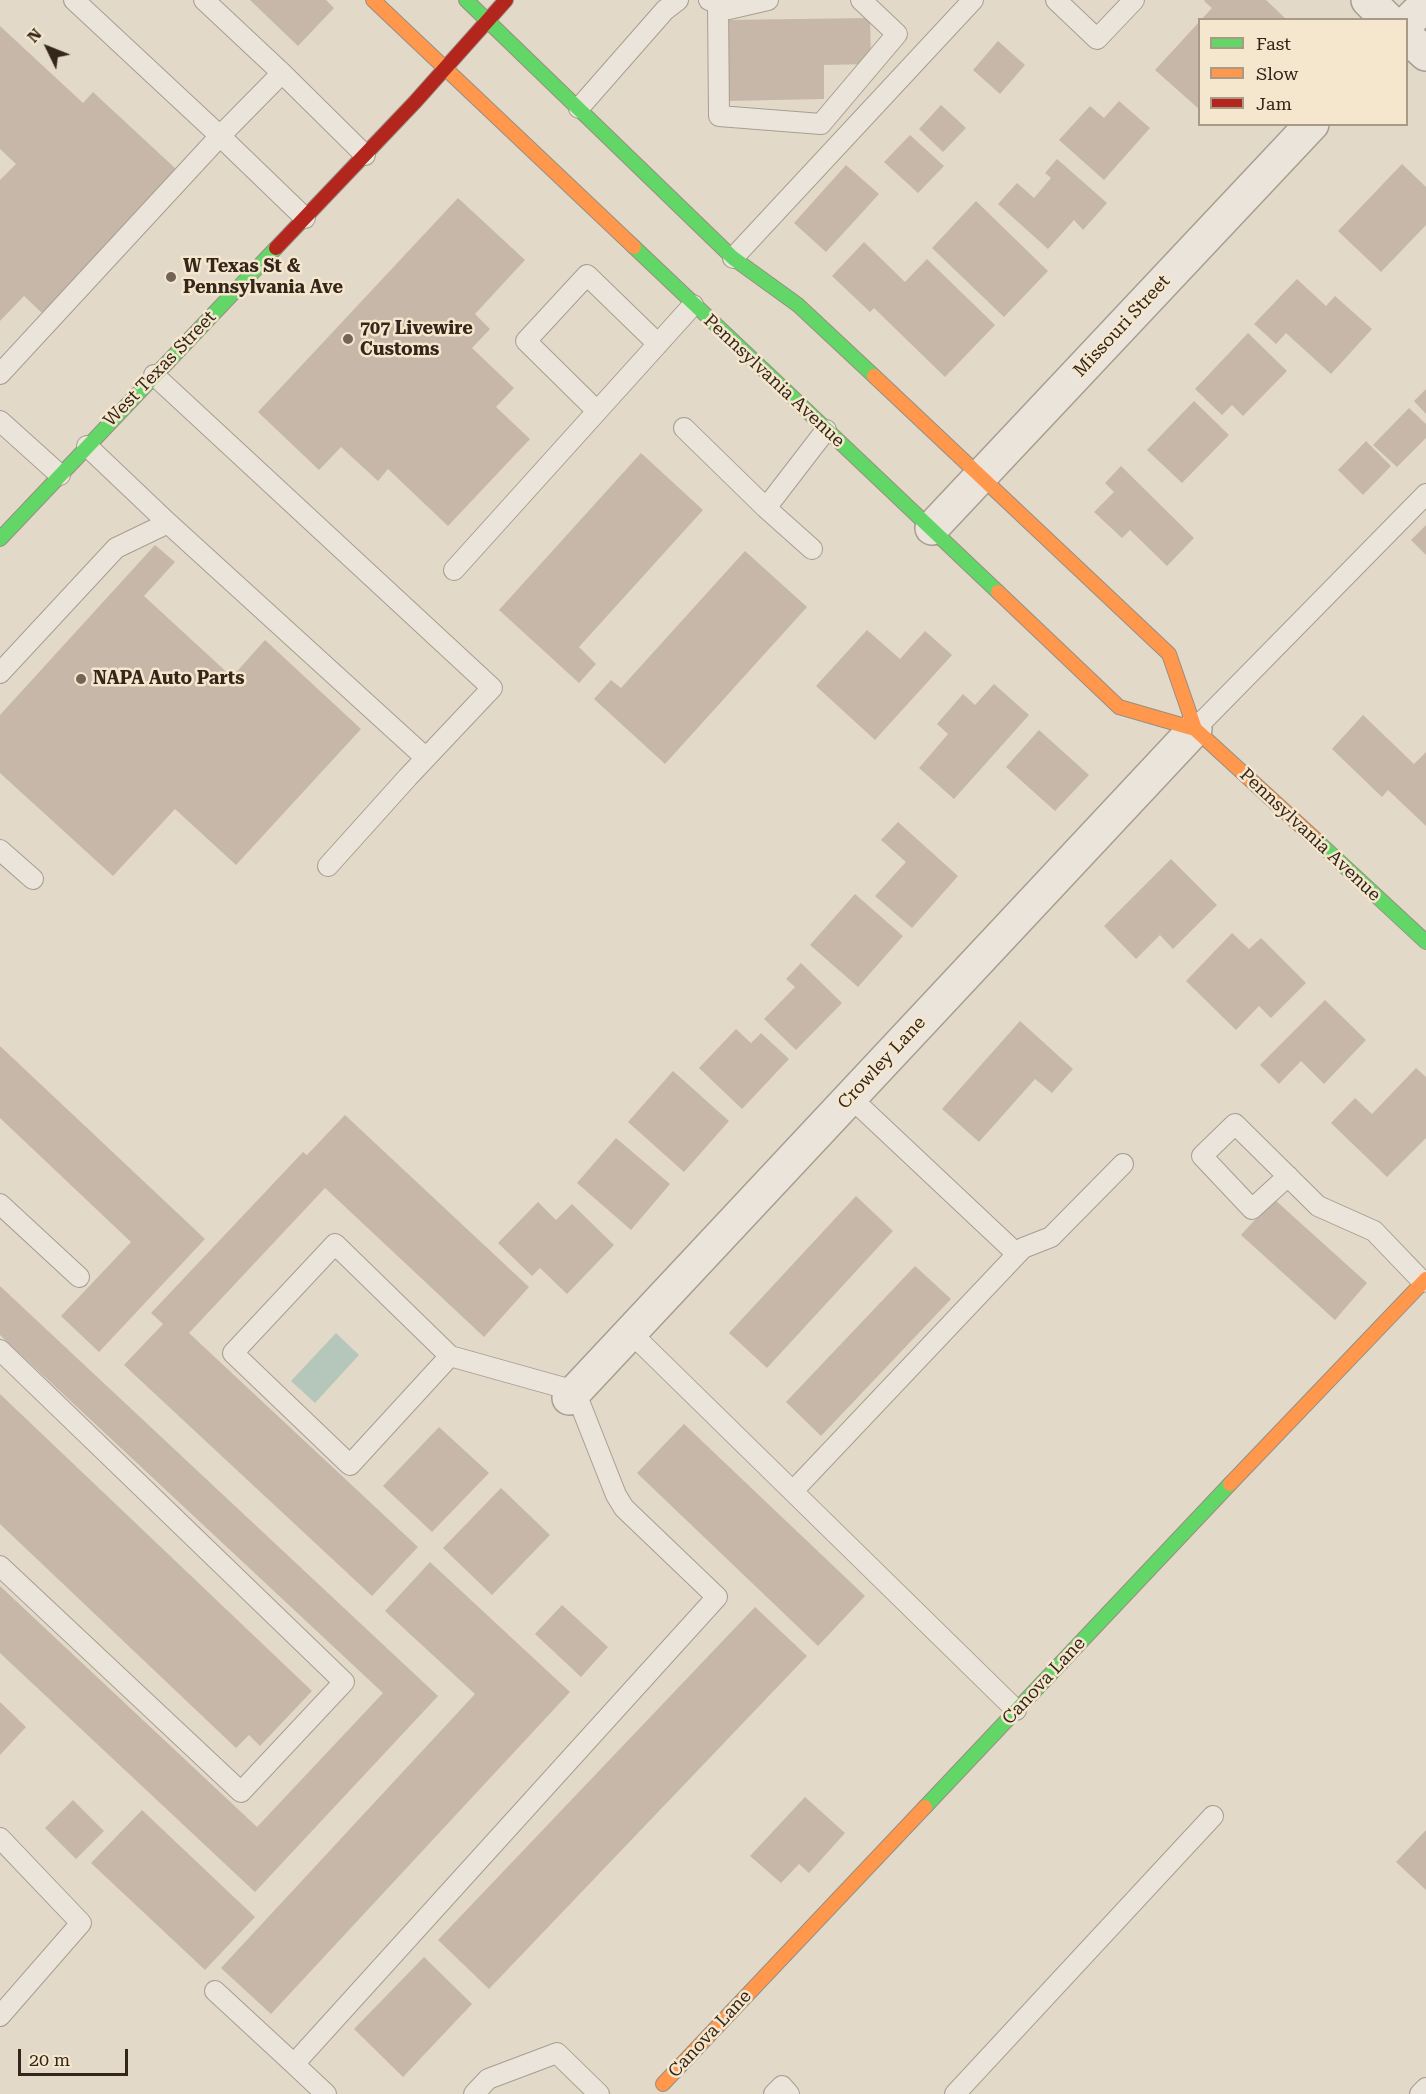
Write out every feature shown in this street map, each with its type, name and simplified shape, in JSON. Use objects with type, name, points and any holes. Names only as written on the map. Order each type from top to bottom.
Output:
[{"type":"main road","name":"Pennsylvania Avenue","points":[[373,0],[1119,707],[1195,729],[1426,942]]},
{"type":"main road","name":"Pennsylvania Avenue","points":[[466,0],[733,258],[798,305],[1169,654],[1195,729]]},
{"type":"main road","name":"West Texas Street","points":[[0,539],[365,155],[506,0]]},
{"type":"main road","name":"Canova Lane","points":[[663,2084],[1425,1281]]},
{"type":"street","points":[[1368,0],[1386,18]]},
{"type":"street","points":[[1408,23],[1426,4]]},
{"type":"street","points":[[1408,37],[1426,54]]},
{"type":"street","name":"Missouri Street","points":[[932,528],[1310,126]]},
{"type":"street","name":"Crowley Lane","points":[[572,1394],[1195,729]]},
{"type":"lane","points":[[74,0],[305,218]]},
{"type":"lane","points":[[204,0],[365,155]]},
{"type":"lane","points":[[579,108],[665,10],[678,0]]},
{"type":"lane","points":[[768,0],[729,9],[713,2],[719,116],[821,124],[897,34],[861,0]]},
{"type":"lane","points":[[1056,0],[1097,39],[1134,0]]},
{"type":"lane","points":[[733,258],[967,2]]},
{"type":"lane","points":[[0,374],[220,136],[282,73]]},
{"type":"lane","points":[[597,411],[526,342],[587,275],[658,344]]},
{"type":"lane","points":[[454,570],[693,305]]},
{"type":"lane","points":[[154,375],[492,688],[328,866]]},
{"type":"lane","points":[[0,421],[60,475]]},
{"type":"lane","points":[[684,428],[766,508],[812,549]]},
{"type":"lane","points":[[766,508],[826,430]]},
{"type":"lane","points":[[87,446],[168,523],[426,758]]},
{"type":"lane","points":[[1195,729],[1426,494]]},
{"type":"lane","points":[[0,673],[116,548],[168,523]]},
{"type":"lane","points":[[0,850],[33,879]]},
{"type":"lane","points":[[850,1097],[1017,1254]]},
{"type":"lane","points":[[793,1491],[1023,1248],[1051,1237],[1123,1164]]},
{"type":"lane","points":[[1288,1176],[1318,1206],[1374,1231],[1425,1281]]},
{"type":"lane","points":[[0,1204],[79,1277]]},
{"type":"lane","points":[[294,2064],[717,1597],[624,1508],[616,1495],[572,1394],[450,1356],[335,1244],[233,1353],[350,1465],[450,1356]]},
{"type":"lane","points":[[630,1332],[1016,1710]]},
{"type":"lane","points":[[0,1350],[344,1682],[241,1791],[0,1566]]},
{"type":"lane","points":[[955,2094],[1213,1816]]},
{"type":"lane","points":[[0,1838],[81,1923],[0,2016]]},
{"type":"lane","points":[[215,1991],[326,2094]]},
{"type":"lane","points":[[474,2094],[488,2079],[557,2053],[599,2094]]},
{"type":"lane","points":[[774,2094],[782,2086],[789,2094]]},
{"type":"lane","points":[[1420,2094],[1426,2088]]},
{"type":"shaded area","points":[[336,1333],[359,1355],[315,1403],[291,1381]]},
{"type":"building","points":[[250,0],[326,0],[334,8],[298,46]]},
{"type":"building","points":[[1266,0],[1285,18],[1203,18],[1212,8],[1204,1]]},
{"type":"building","points":[[870,18],[871,64],[824,65],[824,99],[725,101],[724,20]]},
{"type":"building","points":[[1198,23],[1198,108],[1155,70]]},
{"type":"building","points":[[0,26],[83,103],[93,92],[176,169],[42,313],[24,296],[0,321],[0,180],[16,164],[0,149]]},
{"type":"building","points":[[998,41],[1025,65],[1000,94],[973,70]]},
{"type":"building","points":[[1119,101],[1150,128],[1104,180],[1059,140],[1090,106],[1104,118]]},
{"type":"building","points":[[941,105],[966,128],[943,152],[919,129]]},
{"type":"building","points":[[910,135],[944,166],[918,193],[884,162]]},
{"type":"building","points":[[1057,159],[1107,203],[1083,230],[1074,220],[1048,249],[998,204],[1017,183],[1034,198],[1051,178],[1045,173]]},
{"type":"building","points":[[1402,164],[1426,187],[1426,225],[1381,272],[1338,231]]},
{"type":"building","points":[[846,165],[879,194],[826,252],[794,223]]},
{"type":"building","points":[[458,198],[525,260],[475,314],[490,329],[472,348],[514,388],[496,407],[530,439],[448,526],[388,469],[378,481],[341,447],[319,470],[258,412]]},
{"type":"building","points":[[976,201],[1048,271],[1004,317],[932,248]]},
{"type":"building","points":[[864,242],[905,282],[927,259],[995,325],[945,377],[874,308],[870,312],[832,276]]},
{"type":"building","points":[[1297,279],[1326,306],[1335,296],[1372,329],[1331,374],[1286,333],[1276,344],[1254,324]]},
{"type":"building","points":[[1248,333],[1287,371],[1243,416],[1232,405],[1222,415],[1195,389]]},
{"type":"building","points":[[1426,389],[1426,414],[1414,401]]},
{"type":"building","points":[[1194,401],[1229,435],[1182,483],[1147,450]]},
{"type":"building","points":[[1409,408],[1426,424],[1426,438],[1397,467],[1373,445]]},
{"type":"building","points":[[1366,441],[1391,466],[1363,495],[1338,470]]},
{"type":"building","points":[[641,453],[703,510],[579,647],[596,664],[579,683],[499,610]]},
{"type":"building","points":[[1121,466],[1194,538],[1167,566],[1130,530],[1122,538],[1094,512],[1114,492],[1105,483]]},
{"type":"building","points":[[1426,525],[1426,555],[1411,540]]},
{"type":"building","points":[[155,545],[175,562],[144,596],[232,677],[265,640],[361,729],[236,865],[175,809],[113,876],[0,773],[0,715]]},
{"type":"building","points":[[745,551],[807,607],[665,764],[594,699],[611,680],[621,688]]},
{"type":"building","points":[[867,630],[900,659],[925,631],[952,655],[875,740],[816,686]]},
{"type":"building","points":[[994,684],[1029,715],[954,799],[919,768],[948,734],[937,724],[963,694],[975,705]]},
{"type":"building","points":[[1363,715],[1414,764],[1426,752],[1426,826],[1388,790],[1382,797],[1332,749]]},
{"type":"building","points":[[1039,730],[1089,775],[1055,811],[1006,767]]},
{"type":"building","points":[[898,822],[958,876],[912,928],[875,896],[906,862],[881,840]]},
{"type":"building","points":[[1171,859],[1217,905],[1173,949],[1160,935],[1136,959],[1104,926]]},
{"type":"building","points":[[855,894],[903,936],[858,987],[810,945]]},
{"type":"building","points":[[1232,933],[1249,949],[1261,938],[1306,983],[1271,1018],[1259,1006],[1236,1030],[1186,981]]},
{"type":"building","points":[[801,963],[842,1003],[796,1050],[764,1019],[795,987],[786,979]]},
{"type":"building","points":[[1325,1000],[1366,1040],[1324,1084],[1301,1061],[1279,1084],[1260,1065]]},
{"type":"building","points":[[1020,1021],[1073,1069],[1052,1093],[1035,1079],[979,1142],[942,1109]]},
{"type":"building","points":[[736,1029],[751,1043],[761,1033],[789,1059],[742,1109],[699,1068]]},
{"type":"building","points":[[0,1046],[205,1239],[99,1352],[61,1316],[131,1242],[0,1118]]},
{"type":"building","points":[[1416,1068],[1426,1077],[1426,1138],[1387,1177],[1331,1123],[1355,1098],[1372,1114]]},
{"type":"building","points":[[673,1071],[729,1121],[684,1172],[628,1122]]},
{"type":"building","points":[[345,1115],[529,1287],[484,1337],[325,1188],[189,1333],[418,1547],[372,1596],[124,1365],[163,1324],[151,1313],[303,1152],[307,1155]]},
{"type":"building","points":[[616,1138],[670,1184],[631,1230],[577,1183]]},
{"type":"building","points":[[856,1196],[893,1231],[767,1368],[729,1333]]},
{"type":"building","points":[[1274,1199],[1367,1283],[1335,1320],[1241,1235]]},
{"type":"building","points":[[538,1202],[556,1220],[572,1204],[614,1245],[567,1294],[540,1268],[532,1276],[498,1243]]},
{"type":"building","points":[[915,1266],[951,1299],[821,1436],[786,1402]]},
{"type":"building","points":[[0,1286],[438,1696],[255,1892],[0,1653],[0,1586],[257,1827],[383,1693],[0,1335]]},
{"type":"building","points":[[0,1394],[312,1691],[260,1746],[249,1735],[236,1748],[0,1524]]},
{"type":"building","points":[[684,1424],[865,1596],[818,1646],[637,1473]]},
{"type":"building","points":[[439,1427],[489,1473],[432,1532],[383,1486]]},
{"type":"building","points":[[501,1488],[550,1535],[492,1595],[443,1548]]},
{"type":"building","points":[[430,1562],[570,1692],[271,2014],[221,1968],[475,1694],[385,1611]]},
{"type":"building","points":[[562,1605],[608,1647],[581,1677],[535,1634]]},
{"type":"building","points":[[755,1607],[807,1656],[489,1989],[438,1940]]},
{"type":"building","points":[[0,1702],[26,1727],[0,1755]]},
{"type":"building","points":[[805,1797],[845,1833],[809,1873],[799,1864],[781,1883],[750,1856]]},
{"type":"building","points":[[73,1800],[104,1831],[76,1859],[45,1828]]},
{"type":"building","points":[[142,1810],[255,1917],[205,1970],[91,1863]]},
{"type":"building","points":[[1426,1830],[1426,1890],[1396,1862]]},
{"type":"building","points":[[424,1957],[472,2004],[403,2077],[354,2029]]},
{"type":"traffic: fast","points":[[466,0],[733,258],[798,305],[874,376]]},
{"type":"traffic: fast","points":[[634,247],[998,592]]},
{"type":"traffic: fast","points":[[0,539],[276,248]]},
{"type":"traffic: fast","points":[[1315,839],[1426,942]]},
{"type":"traffic: fast","points":[[925,1807],[1230,1484]]},
{"type":"traffic: slow","points":[[373,0],[634,247]]},
{"type":"traffic: slow","points":[[874,376],[1169,654],[1195,729]]},
{"type":"traffic: slow","points":[[998,592],[1119,707],[1195,729],[1315,839]]},
{"type":"traffic: slow","points":[[1230,1484],[1426,1279]]},
{"type":"traffic: slow","points":[[663,2084],[925,1807]]},
{"type":"traffic: jam","points":[[276,248],[415,102],[506,0]]},
{"type":"place","name":"W Texas St & Pennsylvania Ave","points":[[171,277]]},
{"type":"place","name":"707 Livewire Customs","points":[[348,339]]},
{"type":"place","name":"NAPA Auto Parts","points":[[81,679]]}]
